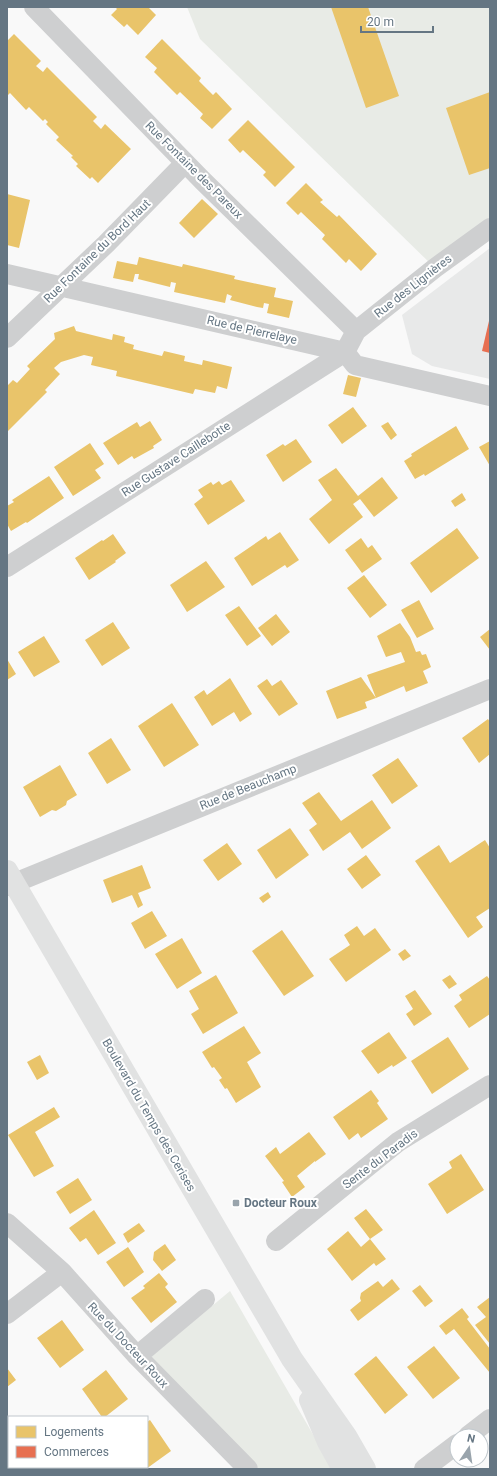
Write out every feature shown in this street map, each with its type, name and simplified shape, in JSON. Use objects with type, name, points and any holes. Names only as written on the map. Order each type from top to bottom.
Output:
[{"type":"main road","name":"Boulevard du Temps des Cerises","points":[[10,880],[292,1359],[346,1436],[366,1469]]},
{"type":"main road","name":"Boulevard du Temps des Cerises","points":[[292,1359],[328,1442],[343,1469]]},
{"type":"street","name":"Rue Fontaine des Pareux","points":[[34,7],[185,163],[356,331]]},
{"type":"street","name":"Rue Fontaine du Bord Haut","points":[[7,338],[106,244],[185,163]]},
{"type":"street","name":"Rue des Lignières","points":[[345,352],[356,331],[435,268],[490,228]]},
{"type":"street","name":"Rue de Pierrelaye","points":[[7,274],[345,352]]},
{"type":"street","points":[[345,352],[355,365],[490,396]]},
{"type":"street","name":"Rue Gustave Caillebotte","points":[[7,567],[345,352]]},
{"type":"street","name":"Rue de Beauchamp","points":[[10,880],[52,867],[490,689]]},
{"type":"street","name":"Sente du Paradis","points":[[276,1241],[398,1142],[490,1086]]},
{"type":"street","name":"Rue du Docteur Roux","points":[[7,1223],[62,1272],[137,1356],[248,1469]]},
{"type":"street","points":[[7,1314],[62,1272]]},
{"type":"street","points":[[137,1356],[205,1299]]},
{"type":"street","points":[[478,1428],[490,1419]]},
{"type":"street","points":[[424,1469],[449,1450]]},
{"type":"shaded area","points":[[187,7],[490,7],[490,228],[435,268],[200,39]]},
{"type":"shaded area","points":[[490,248],[490,379],[432,366],[412,354],[402,315]]},
{"type":"shaded area","points":[[230,1291],[333,1469],[259,1469],[151,1357]]},
{"type":"building: Logements","points":[[115,7],[148,7],[156,15],[138,35],[127,24],[124,27],[111,15],[117,9]]},
{"type":"building: Logements","points":[[331,7],[368,7],[399,96],[366,108]]},
{"type":"building: Logements","points":[[14,34],[41,61],[36,66],[43,72],[47,67],[97,117],[93,121],[101,129],[105,124],[131,149],[98,183],[92,177],[90,179],[76,166],[78,164],[71,157],[73,156],[56,140],[59,137],[46,124],[48,122],[45,119],[43,121],[29,107],[26,110],[10,93],[8,95],[7,94],[7,41]]},
{"type":"building: Logements","points":[[162,39],[201,78],[199,81],[213,95],[216,92],[232,109],[212,129],[200,118],[203,114],[180,92],[177,95],[154,72],[157,68],[145,57]]},
{"type":"building: Logements","points":[[490,92],[490,168],[469,175],[446,108]]},
{"type":"building: Logements","points":[[248,120],[295,167],[275,187],[263,175],[266,172],[243,150],[240,153],[228,140]]},
{"type":"building: Logements","points":[[306,183],[323,200],[320,202],[337,217],[339,215],[377,254],[361,271],[349,259],[346,263],[322,239],[325,235],[301,212],[298,215],[286,203]]},
{"type":"building: Logements","points":[[7,194],[30,200],[19,248],[7,245]]},
{"type":"building: Logements","points":[[202,199],[218,214],[194,238],[179,223]]},
{"type":"building: Logements","points":[[139,257],[182,267],[183,264],[235,276],[234,279],[276,288],[274,297],[293,301],[289,318],[267,313],[269,304],[264,303],[263,308],[230,300],[232,296],[227,294],[225,303],[174,292],[176,283],[171,282],[170,287],[138,279],[139,274],[135,274],[133,282],[113,278],[117,261],[137,265]]},
{"type":"building: Logements","points":[[74,326],[76,331],[112,340],[113,334],[125,337],[124,342],[134,345],[133,349],[162,356],[164,351],[185,356],[184,361],[202,365],[203,360],[232,367],[227,389],[217,386],[215,393],[195,389],[193,394],[116,376],[117,371],[91,365],[93,357],[84,355],[61,362],[54,368],[60,374],[45,390],[47,392],[7,432],[7,386],[13,380],[17,383],[30,369],[27,366],[55,339],[54,333]]},
{"type":"building: Logements","points":[[348,375],[361,378],[356,397],[343,394]]},
{"type":"building: Logements","points":[[353,407],[367,426],[342,444],[328,425]]},
{"type":"building: Logements","points":[[150,421],[162,440],[153,446],[154,448],[134,459],[132,456],[118,465],[103,443],[137,422],[140,427]]},
{"type":"building: Logements","points":[[388,422],[397,435],[391,440],[381,426]]},
{"type":"building: Logements","points":[[456,426],[469,449],[425,476],[424,474],[415,479],[404,461],[412,456],[411,454]]},
{"type":"building: Logements","points":[[296,439],[312,462],[283,482],[266,455],[283,444],[285,446]]},
{"type":"building: Logements","points":[[490,441],[490,466],[479,447]]},
{"type":"building: Logements","points":[[90,443],[104,464],[95,470],[101,478],[73,496],[54,467]]},
{"type":"building: Logements","points":[[336,468],[358,496],[382,477],[398,498],[374,517],[360,499],[353,504],[363,517],[329,544],[309,519],[332,500],[318,480]]},
{"type":"building: Logements","points":[[49,476],[64,498],[27,523],[26,522],[11,531],[7,524],[7,506],[14,502],[12,500]]},
{"type":"building: Logements","points":[[231,480],[245,501],[208,525],[194,504],[203,497],[198,490],[211,482],[213,485],[219,481],[222,485]]},
{"type":"building: Logements","points":[[462,493],[466,500],[455,507],[451,501]]},
{"type":"building: Logements","points":[[457,528],[479,558],[431,593],[410,563]]},
{"type":"building: Logements","points":[[280,532],[299,560],[287,568],[285,565],[252,586],[234,558],[266,536],[268,540]]},
{"type":"building: Logements","points":[[113,534],[126,553],[115,561],[116,562],[89,580],[75,558]]},
{"type":"building: Logements","points":[[361,538],[368,548],[372,545],[382,559],[362,573],[345,550]]},
{"type":"building: Logements","points":[[206,561],[225,587],[187,612],[170,585]]},
{"type":"building: Logements","points":[[364,575],[387,605],[370,618],[347,588]]},
{"type":"building: Logements","points":[[419,600],[434,629],[417,638],[401,610]]},
{"type":"building: Logements","points":[[239,606],[261,636],[247,646],[225,615]]},
{"type":"building: Logements","points":[[276,614],[290,632],[272,646],[258,628]]},
{"type":"building: Logements","points":[[113,622],[130,648],[102,666],[85,640]]},
{"type":"building: Logements","points":[[400,623],[410,637],[416,652],[420,651],[422,655],[426,654],[431,667],[423,671],[428,683],[406,692],[404,686],[376,698],[367,675],[405,662],[401,652],[386,657],[377,636]]},
{"type":"building: Logements","points":[[490,629],[490,650],[480,637]]},
{"type":"building: Logements","points":[[44,636],[60,662],[34,677],[18,652]]},
{"type":"building: Logements","points":[[7,659],[16,674],[7,680]]},
{"type":"building: Logements","points":[[361,677],[376,698],[365,702],[367,708],[337,719],[326,691]]},
{"type":"building: Logements","points":[[230,678],[252,714],[240,722],[234,712],[212,726],[194,697],[204,690],[207,695]]},
{"type":"building: Logements","points":[[267,679],[272,686],[281,680],[298,704],[279,716],[257,686]]},
{"type":"building: Logements","points":[[172,703],[199,745],[164,767],[138,726]]},
{"type":"building: Logements","points":[[488,719],[490,722],[490,754],[479,763],[462,738]]},
{"type":"building: Logements","points":[[111,738],[131,770],[107,784],[88,753]]},
{"type":"building: Logements","points":[[398,758],[418,786],[392,804],[372,775]]},
{"type":"building: Logements","points":[[60,765],[77,795],[67,801],[66,805],[56,811],[52,810],[40,817],[23,787]]},
{"type":"building: Logements","points":[[319,792],[341,821],[372,800],[391,828],[362,849],[350,832],[323,851],[309,830],[317,824],[302,803]]},
{"type":"building: Logements","points":[[290,828],[309,855],[276,879],[257,850]]},
{"type":"building: Logements","points":[[485,840],[490,848],[490,908],[476,917],[483,927],[468,938],[415,861],[439,845],[450,863]]},
{"type":"building: Logements","points":[[227,843],[242,864],[218,881],[203,860]]},
{"type":"building: Logements","points":[[366,855],[381,875],[362,889],[347,869]]},
{"type":"building: Logements","points":[[142,865],[151,888],[138,893],[143,905],[138,908],[132,895],[112,903],[103,880]]},
{"type":"building: Logements","points":[[268,892],[271,897],[263,903],[259,898]]},
{"type":"building: Logements","points":[[152,911],[167,936],[145,949],[131,923]]},
{"type":"building: Logements","points":[[357,926],[364,936],[375,928],[391,950],[346,982],[329,959],[350,945],[344,935]]},
{"type":"building: Logements","points":[[282,930],[314,976],[284,996],[252,951]]},
{"type":"building: Logements","points":[[182,938],[202,973],[177,989],[155,954]]},
{"type":"building: Logements","points":[[405,949],[411,956],[403,961],[398,954]]},
{"type":"building: Logements","points":[[216,975],[238,1013],[203,1034],[191,1014],[199,1009],[189,991]]},
{"type":"building: Logements","points":[[450,975],[457,984],[449,989],[442,980]]},
{"type":"building: Logements","points":[[487,976],[490,980],[490,1014],[469,1028],[454,1006],[462,1000],[459,995]]},
{"type":"building: Logements","points":[[415,990],[432,1014],[414,1026],[406,1014],[413,1009],[405,996]]},
{"type":"building: Logements","points":[[244,1026],[261,1053],[247,1062],[261,1087],[236,1103],[227,1088],[225,1089],[219,1080],[222,1078],[214,1067],[212,1068],[202,1052]]},
{"type":"building: Logements","points":[[389,1032],[407,1058],[378,1074],[361,1051]]},
{"type":"building: Logements","points":[[448,1037],[469,1069],[432,1094],[411,1061]]},
{"type":"building: Logements","points":[[40,1055],[49,1073],[37,1080],[27,1062]]},
{"type":"building: Logements","points":[[371,1090],[379,1101],[377,1103],[388,1119],[361,1138],[358,1133],[349,1140],[333,1117]]},
{"type":"building: Logements","points":[[54,1107],[60,1117],[35,1132],[54,1166],[34,1177],[8,1135]]},
{"type":"building: Logements","points":[[309,1132],[326,1154],[297,1176],[305,1187],[292,1197],[282,1182],[284,1181],[265,1156],[276,1147],[280,1154]]},
{"type":"building: Logements","points":[[461,1154],[484,1190],[447,1214],[428,1184],[452,1168],[449,1162]]},
{"type":"building: Logements","points":[[78,1178],[92,1200],[70,1214],[56,1192]]},
{"type":"building: Logements","points":[[366,1209],[383,1230],[370,1239],[354,1218]]},
{"type":"building: Logements","points":[[94,1210],[116,1243],[98,1255],[86,1238],[80,1242],[69,1228]]},
{"type":"building: Logements","points":[[139,1223],[145,1231],[128,1243],[123,1234]]},
{"type":"building: Logements","points":[[348,1231],[361,1247],[370,1239],[386,1259],[376,1266],[374,1263],[352,1281],[327,1249]]},
{"type":"building: Logements","points":[[165,1244],[176,1260],[162,1271],[153,1260],[154,1252]]},
{"type":"building: Logements","points":[[128,1247],[144,1272],[124,1287],[106,1262]]},
{"type":"building: Logements","points":[[159,1273],[168,1284],[165,1287],[177,1302],[151,1323],[131,1298],[145,1288],[143,1286]]},
{"type":"building: Logements","points":[[392,1279],[400,1289],[358,1321],[350,1310],[361,1301],[361,1293],[378,1281],[383,1287]]},
{"type":"building: Logements","points":[[420,1285],[433,1301],[425,1307],[412,1291]]},
{"type":"building: Logements","points":[[490,1297],[490,1344],[475,1325],[486,1317],[477,1307]]},
{"type":"building: Logements","points":[[462,1308],[469,1317],[467,1319],[490,1349],[490,1373],[454,1329],[446,1335],[439,1326]]},
{"type":"building: Logements","points":[[62,1320],[84,1350],[60,1368],[37,1338]]},
{"type":"building: Logements","points":[[434,1346],[460,1378],[433,1399],[407,1367]]},
{"type":"building: Logements","points":[[376,1356],[408,1395],[385,1414],[354,1374]]},
{"type":"building: Logements","points":[[7,1368],[16,1380],[7,1387]]},
{"type":"building: Logements","points":[[106,1370],[128,1399],[106,1416],[101,1416],[82,1389]]},
{"type":"building: Logements","points":[[150,1420],[171,1451],[148,1468],[148,1421]]},
{"type":"building: Logements","points":[[81,1468],[82,1469],[49,1469]]},
{"type":"building: Commerces","points":[[490,321],[490,353],[482,351]]},
{"type":"place","name":"Docteur Roux","points":[[236,1203]]}]
